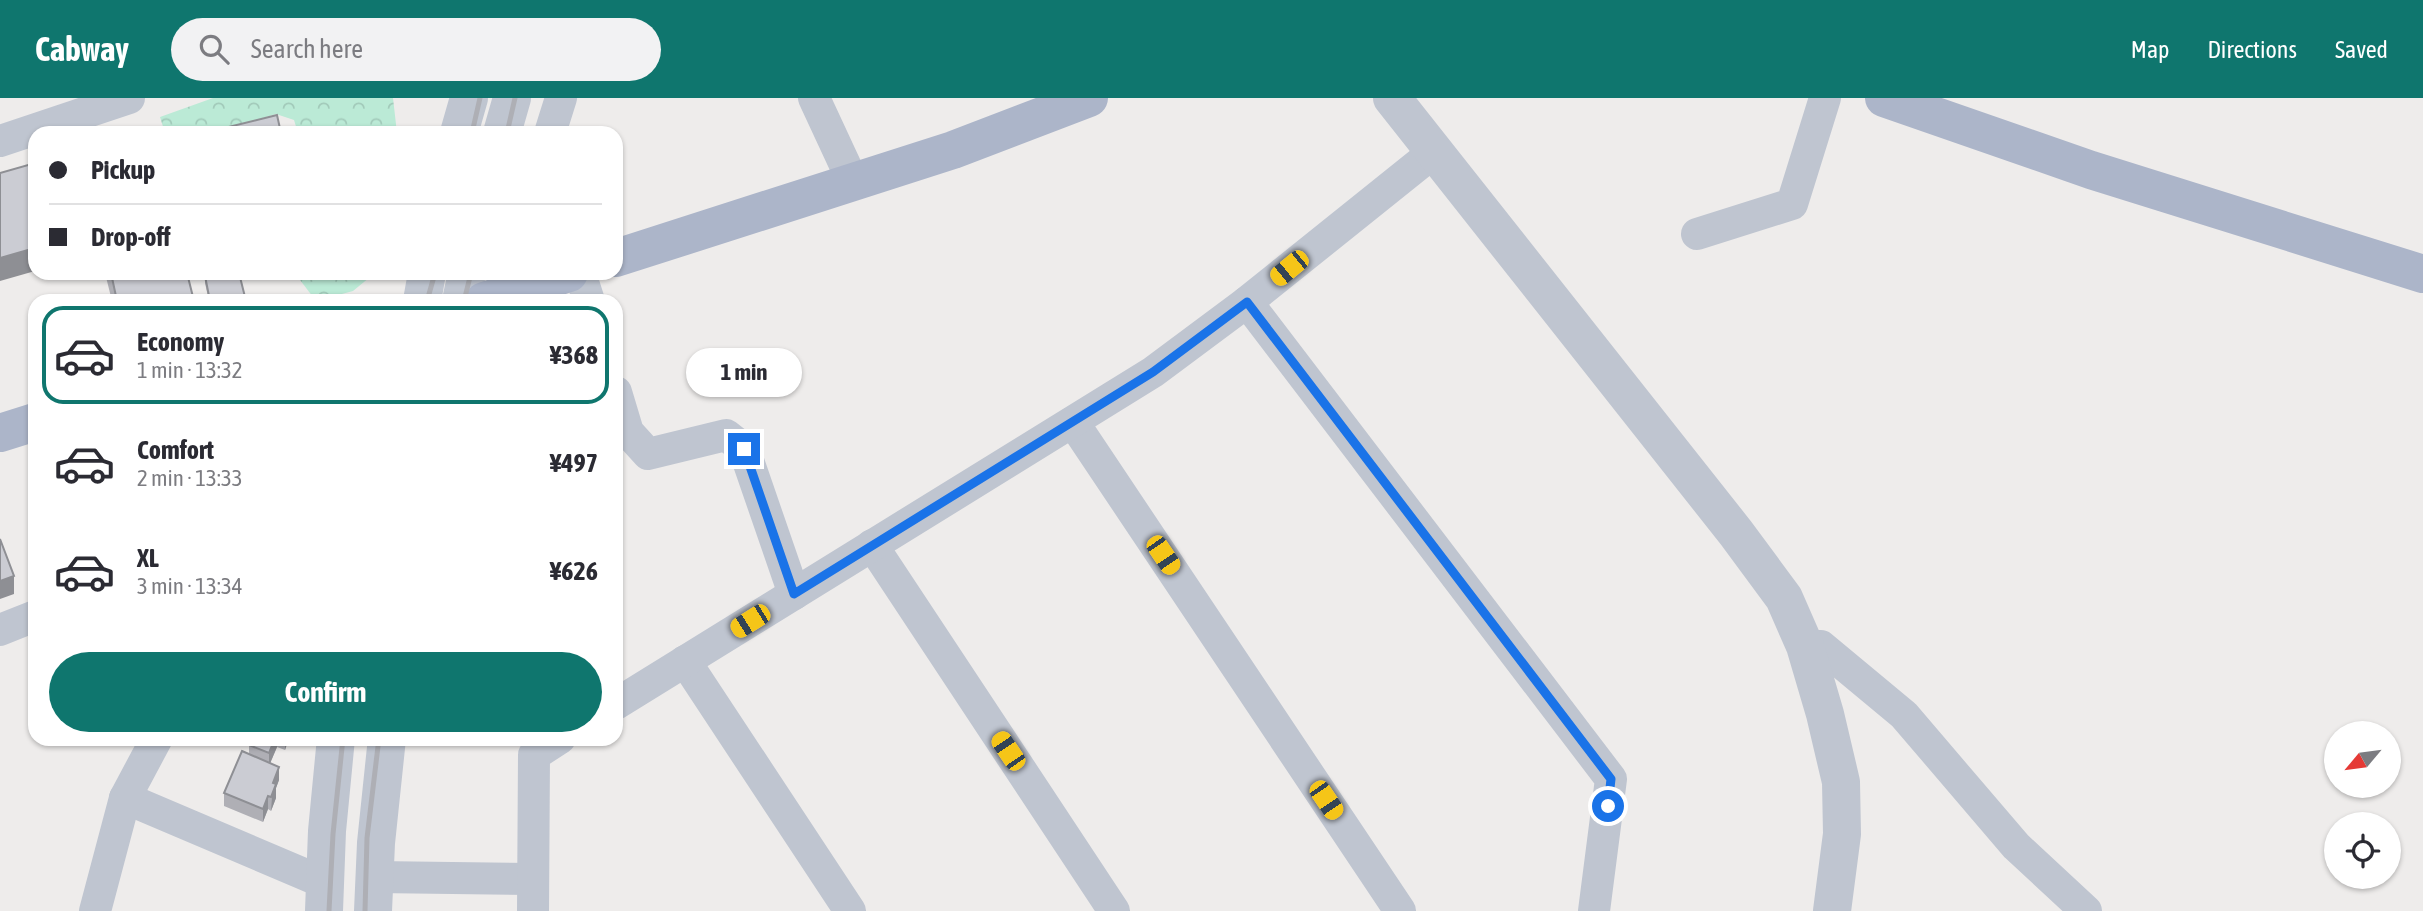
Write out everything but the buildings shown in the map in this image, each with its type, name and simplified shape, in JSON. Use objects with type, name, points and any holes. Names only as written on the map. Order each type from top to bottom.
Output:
[{"type":"main road","points":[[623,256],[953,150],[1089,98]]},
{"type":"main road","points":[[1884,98],[2091,170],[2423,274]]},
{"type":"main road","points":[[505,294],[548,280]]},
{"type":"main road","points":[[0,433],[28,424]]},
{"type":"street","points":[[45,126],[129,98]]},
{"type":"street","points":[[461,126],[469,98]]},
{"type":"street","points":[[504,126],[512,98]]},
{"type":"street","points":[[552,126],[561,98]]},
{"type":"street","points":[[814,98],[853,182]]},
{"type":"street","points":[[1392,98],[1736,533],[1784,598],[1805,646],[1841,782],[1842,834],[1832,911]]},
{"type":"street","points":[[1697,234],[1792,204],[1825,98]]},
{"type":"street","points":[[0,141],[28,132]]},
{"type":"street","points":[[623,700],[1153,372],[1247,302],[1434,152]]},
{"type":"street","points":[[1247,302],[1611,779],[1594,911]]},
{"type":"street","points":[[623,415],[628,432],[648,454],[726,435],[744,449],[794,594]]},
{"type":"street","points":[[1073,422],[1401,911]]},
{"type":"street","points":[[872,545],[1114,911]]},
{"type":"street","points":[[0,630],[28,619]]},
{"type":"street","points":[[1805,646],[1821,646],[1904,715],[2016,846],[2086,911]]},
{"type":"street","points":[[685,661],[840,907]]},
{"type":"street","points":[[95,911],[125,798],[153,746]]},
{"type":"street","points":[[125,798],[325,897],[336,746]]},
{"type":"street","points":[[386,746],[374,894],[533,879]]},
{"type":"street","points":[[533,911],[534,755],[548,746]]},
{"type":"green space","points":[[213,98],[393,98],[396,126],[296,126],[294,120],[276,114],[237,126],[163,126],[160,117]]},
{"type":"green space","points":[[300,280],[366,280],[353,291],[342,294],[311,294]]},
{"type":"railway","points":[[474,126],[480,98]]},
{"type":"railway","points":[[509,126],[515,98]]},
{"type":"railway","points":[[429,294],[433,280]]},
{"type":"railway","points":[[466,294],[469,280]]},
{"type":"railway","points":[[329,911],[333,834],[342,746]]},
{"type":"railway","points":[[365,911],[367,838],[378,746]]},
{"type":"route","points":[[744,449],[794,594],[1153,372],[1247,302],[1611,779],[1608,806]]}]
